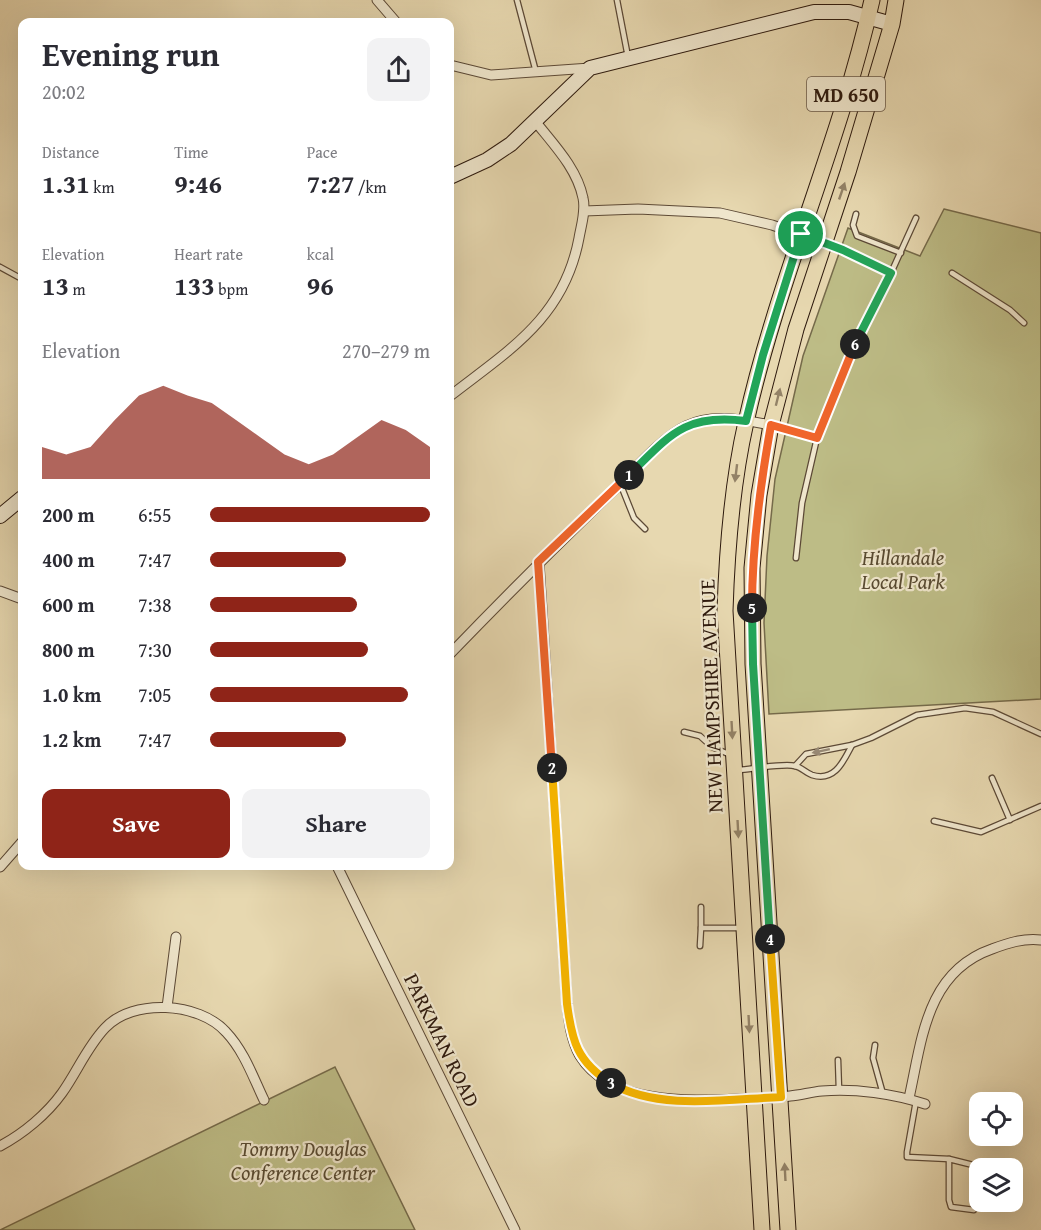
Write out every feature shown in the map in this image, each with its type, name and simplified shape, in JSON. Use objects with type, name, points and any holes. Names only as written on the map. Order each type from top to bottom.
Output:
[{"type":"main road","name":"NEW HAMPSHIRE AVENUE","points":[[762,1230],[725,611],[726,568],[737,464],[746,421],[763,355],[849,86],[872,0]]},
{"type":"main road","name":"NEW HAMPSHIRE AVENUE","points":[[788,1230],[753,664],[752,568],[759,495],[771,425],[796,328],[848,172],[892,24],[896,0]]},
{"type":"street","points":[[377,0],[393,18]]},
{"type":"street","points":[[454,66],[491,75],[590,68],[814,12],[849,12],[892,24]]},
{"type":"street","points":[[454,175],[487,160],[511,144],[590,68]]},
{"type":"street","points":[[454,393],[528,336],[548,313],[568,278],[575,258],[584,211],[583,198],[570,164],[535,121]]},
{"type":"street","points":[[584,211],[638,208],[720,213],[772,225],[824,243]]},
{"type":"street","points":[[454,650],[538,562],[659,445],[685,426],[706,419],[726,418],[771,425]]},
{"type":"street","points":[[0,516],[18,501]]},
{"type":"street","points":[[538,562],[567,1004],[571,1035],[581,1057],[595,1073],[620,1088],[650,1096],[687,1101],[781,1097],[823,1091],[883,1095],[917,1101],[930,1007],[952,973],[978,954],[1014,941],[1041,940]]},
{"type":"street","points":[[0,591],[18,598]]},
{"type":"street","points":[[0,867],[18,847]]},
{"type":"street","name":"PARKMAN ROAD","points":[[339,870],[515,1230]]},
{"type":"street","points":[[167,1007],[176,937]]},
{"type":"street","points":[[0,1146],[41,1117],[61,1094],[93,1043],[106,1027],[114,1020],[141,1009],[178,1008],[208,1018],[224,1030],[238,1046],[264,1100]]},
{"type":"lane","points":[[517,0],[536,72]]},
{"type":"lane","points":[[617,0],[628,57]]},
{"type":"lane","points":[[856,214],[853,225],[857,236],[901,253]]},
{"type":"lane","points":[[796,558],[802,502],[817,438],[854,346],[916,218]]},
{"type":"lane","points":[[824,243],[891,273]]},
{"type":"lane","points":[[0,267],[18,277]]},
{"type":"lane","points":[[952,273],[1010,310],[1024,323]]},
{"type":"lane","points":[[771,425],[817,438]]},
{"type":"lane","points":[[620,483],[634,518],[645,529]]},
{"type":"lane","points":[[795,766],[806,754],[852,745],[917,715],[965,708],[993,712],[1041,734]]},
{"type":"lane","points":[[684,732],[700,736],[734,764],[760,768],[795,766],[811,774],[824,777],[834,773],[840,767],[852,745]]},
{"type":"lane","points":[[992,778],[1010,819]]},
{"type":"lane","points":[[934,821],[981,832],[1041,806]]},
{"type":"lane","points":[[700,907],[700,946]]},
{"type":"lane","points":[[701,928],[744,928]]},
{"type":"lane","points":[[875,1045],[873,1058],[883,1095]]},
{"type":"lane","points":[[838,1060],[839,1091]]},
{"type":"lane","points":[[917,1101],[906,1152],[907,1157],[949,1159],[977,1166],[978,1200],[974,1210],[951,1207],[949,1159]]},
{"type":"green space","name":"Hillandale Local Park","points":[[944,209],[1041,233],[1041,699],[769,714],[764,623],[767,556],[775,479],[803,356],[848,228],[920,256]]},
{"type":"green space","name":"Tommy Douglas Conference Center","points":[[335,1067],[415,1230],[0,1230]]},
{"type":"route","points":[[801,234],[843,250],[891,273],[854,346],[817,438],[771,425],[759,495],[752,568],[753,664],[781,1097],[687,1101],[650,1096],[620,1088],[595,1073],[581,1057],[571,1035],[567,1004],[538,562],[659,445],[685,426],[706,419],[726,418],[746,421],[763,355],[801,234]]}]
